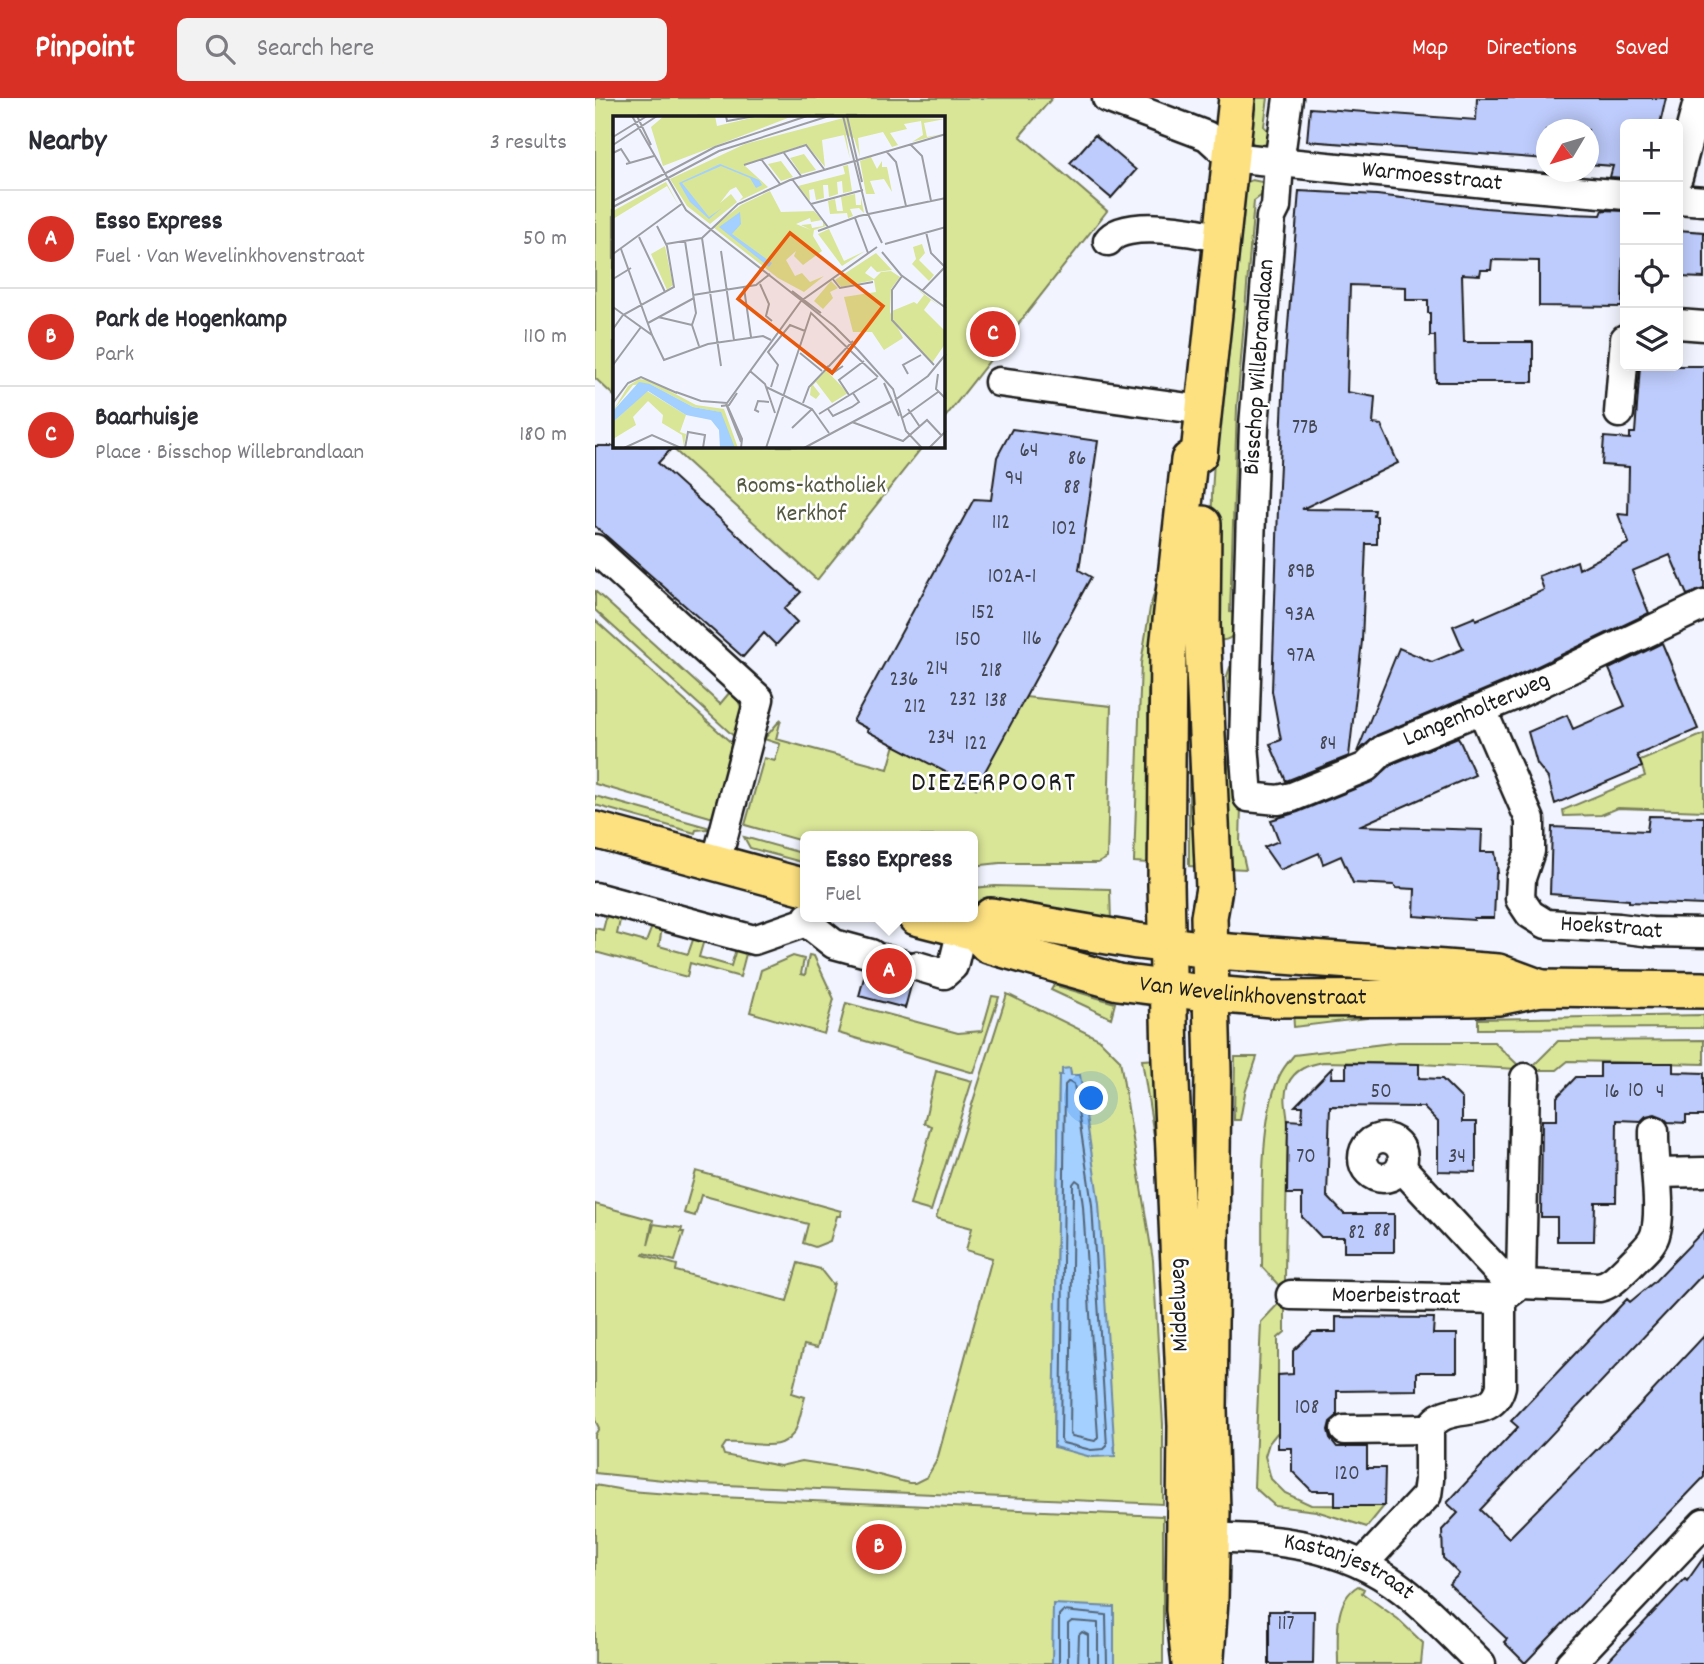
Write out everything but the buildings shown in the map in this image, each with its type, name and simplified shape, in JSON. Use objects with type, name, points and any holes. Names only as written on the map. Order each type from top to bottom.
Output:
[{"type":"main road","name":"Bisschop Willebrandlaan","points":[[1199,454],[1221,238],[1219,146],[1237,98]]},
{"type":"main road","name":"Bisschop Willebrandlaan","points":[[1199,454],[1207,462],[1201,581],[1214,866],[1209,917],[1210,951]]},
{"type":"main road","name":"Bisschop Willebrandlaan","points":[[1167,945],[1165,885],[1168,649],[1189,460],[1199,454]]},
{"type":"main road","points":[[595,830],[800,886]]},
{"type":"main road","name":"Van Wevelinkhovenstraat","points":[[969,930],[991,916],[1210,951],[1498,972],[1541,988]]},
{"type":"main road","name":"Van Wevelinkhovenstraat","points":[[936,922],[969,930],[988,945],[1118,982],[1212,994],[1272,999],[1499,997],[1541,988],[1704,989]]},
{"type":"main road","name":"Middelweg","points":[[1167,945],[1186,1426],[1198,1537],[1206,1664]]},
{"type":"main road","name":"Middelweg","points":[[1190,1664],[1184,1610],[1198,1537],[1209,1409],[1213,1072],[1210,951]]},
{"type":"street","name":"Warmoesstraat","points":[[1107,98],[1219,146],[1279,163],[1620,195]]},
{"type":"street","name":"Bisschop Willebrandlaan","points":[[1248,797],[1244,743],[1254,426],[1268,243],[1271,217],[1276,207],[1288,98]]},
{"type":"street","points":[[1683,158],[1699,98]]},
{"type":"street","points":[[1683,199],[1704,201]]},
{"type":"street","points":[[1108,242],[1116,233],[1130,229],[1181,230],[1221,238]]},
{"type":"street","points":[[1683,324],[1704,326]]},
{"type":"street","points":[[1619,412],[1622,371]]},
{"type":"street","points":[[999,382],[1203,410]]},
{"type":"street","points":[[595,549],[759,699],[716,863]]},
{"type":"street","name":"Langenholterweg","points":[[1248,797],[1278,800],[1292,797],[1366,767],[1383,750],[1482,710],[1704,605]]},
{"type":"street","points":[[1205,678],[1247,639]]},
{"type":"street","name":"Hoekstraat","points":[[1482,710],[1530,820],[1530,851],[1521,878],[1520,899],[1530,914],[1546,924],[1704,933]]},
{"type":"street","points":[[595,897],[754,940],[802,922]]},
{"type":"street","points":[[809,922],[834,944],[871,954]]},
{"type":"street","points":[[917,966],[944,974],[953,966],[969,930]]},
{"type":"street","points":[[1363,1564],[1427,1495],[1429,1429],[1433,1422],[1450,1412],[1479,1410],[1496,1399],[1501,1386],[1512,1291],[1525,1078]]},
{"type":"street","name":"Moerbeistraat","points":[[1291,1295],[1512,1291],[1599,1287],[1608,1284],[1648,1246],[1655,1235],[1657,1173],[1653,1158],[1654,1131]]},
{"type":"street","name":"Moerbeistraat","points":[[1401,1167],[1512,1291]]},
{"type":"street","points":[[1657,1173],[1704,1172]]},
{"type":"street","points":[[1345,1430],[1429,1429]]},
{"type":"street","points":[[1570,1664],[1704,1523]]},
{"type":"street","name":"Kastanjestraat","points":[[1198,1537],[1282,1541],[1325,1550],[1363,1564],[1406,1592],[1481,1664]]},
{"type":"green space","points":[[595,98],[1052,98],[1020,136],[1107,211],[945,417],[945,116],[613,116],[613,395],[595,378]]},
{"type":"green space","points":[[1255,98],[1268,98],[1264,126],[1272,136],[1269,143],[1262,146],[1254,145],[1250,139]]},
{"type":"green space","points":[[1252,180],[1262,182],[1266,192],[1254,201],[1237,407],[1230,612],[1241,613],[1233,636],[1220,640],[1211,554],[1215,443],[1245,183]]},
{"type":"green space","name":"Rooms-katholiek Kerkhof","points":[[672,448],[921,448],[817,580]]},
{"type":"green space","points":[[1164,559],[1148,694],[1148,863],[1134,862],[1141,663],[1150,608]]},
{"type":"green space","points":[[1189,580],[1202,867],[1189,866],[1189,681],[1185,643]]},
{"type":"green space","points":[[595,591],[720,704],[730,692],[735,697],[742,714],[738,740],[595,610]]},
{"type":"green space","points":[[595,620],[736,747],[717,819],[595,784]]},
{"type":"green space","points":[[1234,664],[1241,805],[1240,843],[1246,869],[1226,868],[1223,801],[1231,747],[1227,676]]},
{"type":"green space","points":[[912,685],[1111,706],[1107,858],[1098,863],[978,865],[978,831],[800,831],[800,841],[745,825],[764,758],[775,761],[780,744],[764,739],[781,719],[776,739],[888,769]]},
{"type":"green space","points":[[1704,734],[1704,811],[1618,808],[1601,815],[1564,816],[1563,810],[1645,776],[1640,761]]},
{"type":"green space","points":[[595,796],[707,829],[696,830],[695,833],[595,805]]},
{"type":"green space","points":[[744,837],[800,853],[800,862],[750,848]]},
{"type":"green space","points":[[978,888],[1110,889],[1111,923],[978,903]]},
{"type":"green space","points":[[607,914],[621,916],[617,934],[646,942],[653,924],[662,928],[659,946],[688,954],[694,937],[704,940],[699,957],[731,966],[736,949],[747,950],[740,977],[690,963],[687,977],[595,952],[595,928],[603,930]]},
{"type":"green space","points":[[809,955],[814,956],[834,999],[824,1034],[750,1012],[761,970],[793,956],[804,959],[801,974],[805,975]]},
{"type":"green space","points":[[1054,985],[1115,1003],[1111,1018],[1051,990]]},
{"type":"green space","points":[[1007,994],[1099,1039],[1120,1060],[1153,1260],[1163,1424],[1163,1504],[702,1484],[595,1473],[595,1435],[599,1428],[595,1420],[595,1204],[653,1220],[648,1245],[654,1224],[682,1228],[681,1232],[684,1232],[675,1261],[644,1253],[643,1255],[677,1265],[676,1271],[787,1301],[798,1263],[820,1269],[832,1284],[834,1283],[817,1348],[804,1345],[792,1393],[805,1397],[796,1429],[790,1437],[775,1445],[726,1443],[722,1449],[724,1455],[780,1466],[802,1461],[860,1470],[909,1483],[927,1477],[937,1460],[992,1258],[966,1250],[972,1228],[936,1218]],"holes":[[[1070,1069],[1071,1075],[1080,1075],[1054,1447],[1059,1075],[1062,1076]]]},
{"type":"green space","points":[[992,996],[999,997],[974,1073],[838,1033],[846,1003],[958,1033],[982,1031]]},
{"type":"green space","points":[[1367,1009],[1368,1018],[1294,1027],[1293,1010]]},
{"type":"green space","points":[[1704,1015],[1704,1028],[1478,1029],[1478,1019]]},
{"type":"green space","points":[[1704,1040],[1704,1064],[1568,1061],[1557,1070],[1533,1070],[1534,1065],[1558,1041]]},
{"type":"green space","points":[[1399,1042],[1494,1042],[1518,1065],[1518,1069],[1323,1062],[1298,1071],[1288,1084],[1285,1095],[1288,1127],[1285,1289],[1282,1289],[1262,1267],[1265,1144],[1272,1096],[1280,1074],[1294,1055]]},
{"type":"green space","points":[[1235,1057],[1257,1057],[1245,1093],[1240,1120],[1234,1120]]},
{"type":"green space","points":[[1159,1059],[1164,1142],[1155,1142],[1142,1060]]},
{"type":"green space","points":[[936,1071],[972,1081],[931,1211],[910,1205],[932,1126],[924,1123]]},
{"type":"green space","points":[[696,1171],[841,1211],[830,1241],[815,1247],[803,1243],[808,1224],[701,1195],[695,1216],[684,1213]]},
{"type":"green space","points":[[1280,1302],[1285,1302],[1285,1332],[1278,1338],[1278,1432],[1269,1443],[1265,1456],[1271,1479],[1285,1493],[1311,1505],[1384,1506],[1367,1527],[1316,1511],[1275,1506],[1254,1487],[1261,1322]]},
{"type":"green space","points":[[595,1485],[630,1491],[695,1496],[1163,1516],[1163,1664],[595,1664]]},
{"type":"green space","points":[[1358,1586],[1364,1589],[1362,1593],[1398,1619],[1423,1643],[1421,1664],[1338,1664],[1341,1610],[1344,1601]]},
{"type":"water","points":[[1070,1068],[1071,1075],[1080,1075],[1099,1204],[1115,1456],[1091,1457],[1054,1447],[1059,1075],[1062,1075],[1062,1069]]},
{"type":"water","points":[[1053,1604],[1114,1607],[1114,1664],[1052,1664]]},
{"type":"tunnel","points":[[871,954],[917,966]]},
{"type":"place","name":"Baarhuisje","points":[[993,334]]},
{"type":"place","name":"Esso Express","points":[[889,971]]},
{"type":"place","name":"Park de Hogenkamp","points":[[879,1547]]},
{"type":"district","name":"DIEZERPOORT","points":[[994,785]]}]
